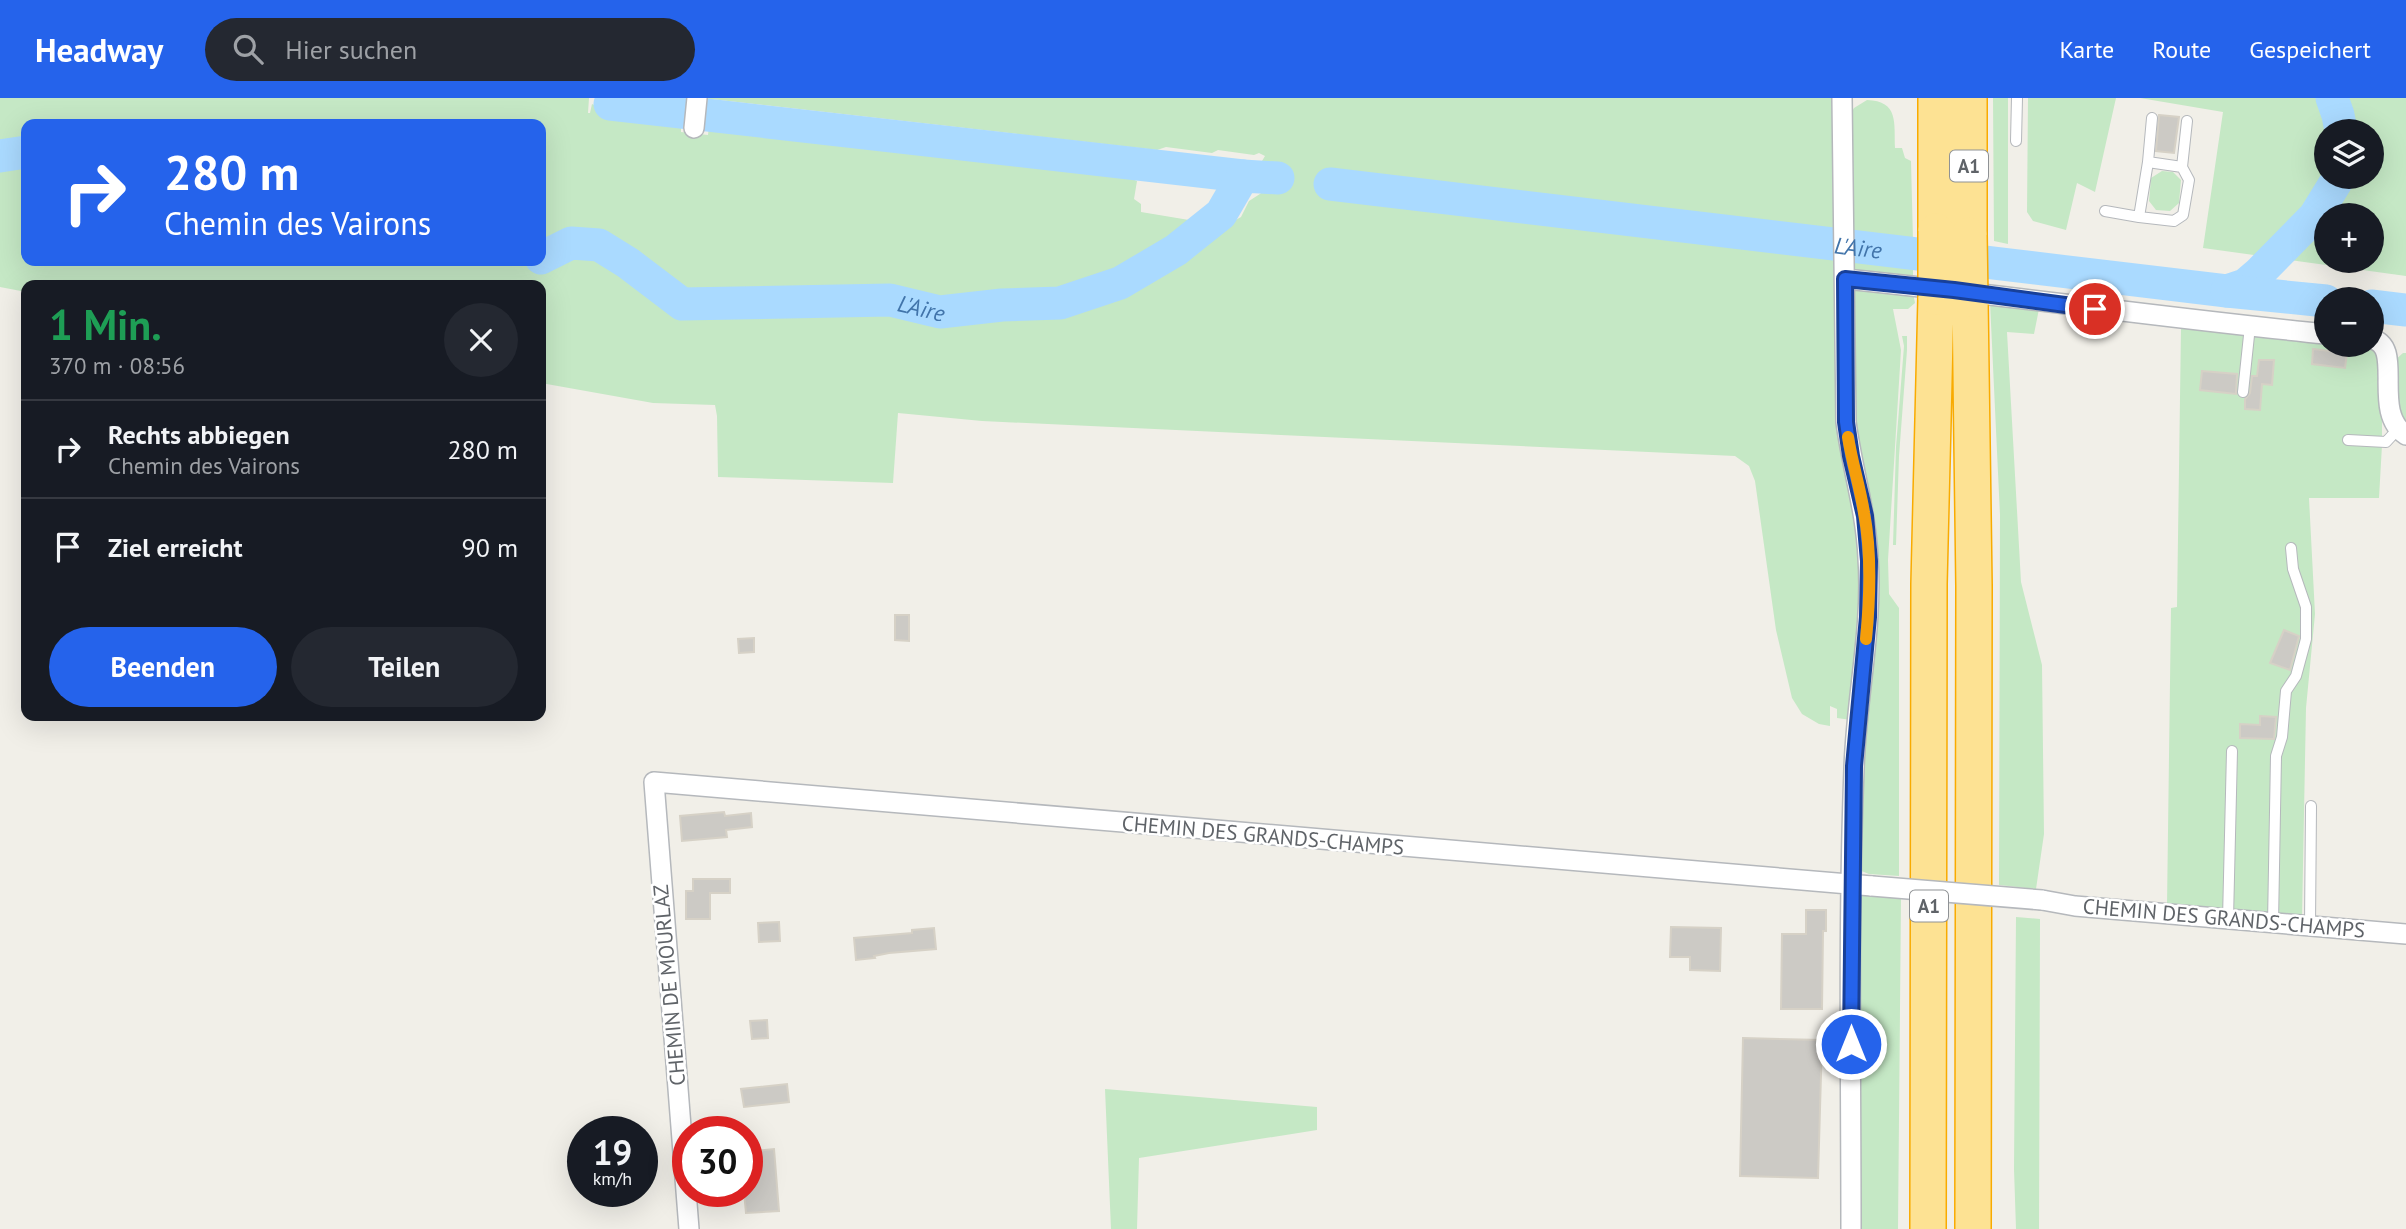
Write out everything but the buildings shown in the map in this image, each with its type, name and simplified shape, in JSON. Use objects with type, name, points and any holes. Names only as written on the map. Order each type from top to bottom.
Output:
[{"type":"highway","name":"A1","points":[[1936,98],[1953,233]]},
{"type":"highway","name":"A1","points":[[1969,98],[1953,233],[1953,298],[1974,586],[1973,1229]]},
{"type":"highway","name":"A1","points":[[1928,1229],[1928,584],[1953,298]]},
{"type":"street","points":[[694,128],[697,98]]},
{"type":"street","points":[[1842,98],[1846,422],[1865,516],[1869,561],[1868,617],[1854,766],[1850,1229]]},
{"type":"street","points":[[1845,275],[2049,303],[2314,333]]},
{"type":"street","points":[[2384,344],[2387,355],[2389,412],[2402,432]]},
{"type":"street","name":"CHEMIN DES GRANDS-CHAMPS","points":[[654,782],[2042,900],[2076,906],[2406,934]]},
{"type":"street","name":"CHEMIN DE MOURLAZ","points":[[654,782],[689,1229]]},
{"type":"lane","points":[[2016,141],[2017,98]]},
{"type":"lane","points":[[2139,217],[2152,118]]},
{"type":"lane","points":[[2105,211],[2174,221],[2183,215],[2189,180],[2182,167],[2187,121]]},
{"type":"lane","points":[[2148,162],[2182,167]]},
{"type":"lane","points":[[2243,392],[2250,326]]},
{"type":"lane","points":[[2348,440],[2386,442],[2402,432]]},
{"type":"lane","points":[[2273,923],[2276,756],[2282,737],[2286,691],[2296,676],[2306,639],[2307,619],[2306,607],[2293,569],[2291,548]]},
{"type":"lane","points":[[2228,919],[2232,751]]},
{"type":"lane","points":[[2310,925],[2311,806]]},
{"type":"green space","points":[[0,98],[589,98],[588,113],[592,104],[605,110],[605,113],[670,119],[669,126],[681,127],[681,132],[708,135],[709,126],[1026,167],[1114,172],[1137,181],[1134,199],[1141,204],[1141,212],[1225,226],[1241,217],[1249,201],[1280,181],[1262,161],[1265,156],[1259,153],[1254,155],[1218,150],[1212,153],[1166,147],[1157,150],[702,98],[1842,98],[1834,207],[1834,282],[1844,388],[1865,515],[1858,721],[1837,718],[1837,709],[1830,706],[1830,726],[1819,724],[1802,714],[1792,698],[1776,630],[1755,481],[1749,466],[1735,456],[982,421],[898,413],[893,483],[718,477],[715,405],[653,403],[546,384],[546,280],[21,280],[21,291],[0,287]]},
{"type":"green space","points":[[1993,98],[2008,98],[2008,244],[1994,241]]},
{"type":"green space","points":[[2028,98],[2116,98],[2095,192],[2077,183],[2066,230],[2033,221],[2027,212]]},
{"type":"green space","points":[[2140,98],[2406,98],[2406,276],[2384,273],[2384,203],[2314,203],[2314,263],[2203,248],[2223,112]]},
{"type":"green space","points":[[1867,100],[1885,104],[1890,109],[1894,122],[1895,148],[1902,148],[1905,158],[1911,161],[1913,241],[1851,234],[1849,116],[1854,108]]},
{"type":"green space","points":[[2162,171],[2173,172],[2181,180],[2179,203],[2170,211],[2156,210],[2149,201],[2151,178]]},
{"type":"green space","points":[[1851,257],[1913,265],[1913,280],[1852,272]]},
{"type":"green space","points":[[1854,289],[1913,293],[1915,303],[1908,309],[1893,309],[1901,350],[1888,560],[1889,594],[1899,608],[1899,876],[1869,874],[1859,870],[1860,793],[1875,527],[1857,440]]},
{"type":"green space","points":[[1990,302],[2039,309],[2034,334],[2007,332],[2021,582],[2042,665],[2044,834],[2036,889],[1999,885],[2000,515]]},
{"type":"green space","points":[[2181,328],[2314,343],[2314,357],[2380,357],[2382,360],[2382,445],[2379,498],[2309,498],[2315,614],[2306,708],[2302,918],[2167,906],[2171,608],[2177,607]]},
{"type":"green space","points":[[1902,336],[1907,336],[1907,350],[1896,545],[1893,545],[1896,447],[1904,346]]},
{"type":"green space","points":[[2406,353],[2406,426],[2396,416],[2394,361]]},
{"type":"green space","points":[[1862,895],[1901,898],[1898,1229],[1858,1229]]},
{"type":"green space","points":[[2016,917],[2040,919],[2039,1229],[2016,1229]]},
{"type":"green space","points":[[1105,1089],[1317,1107],[1317,1130],[1139,1158],[1137,1229],[1111,1229]]},
{"type":"waterway","name":"L'Aire","points":[[2332,98],[2339,119]]},
{"type":"waterway","points":[[610,104],[1243,176]]},
{"type":"waterway","name":"L'Aire","points":[[0,156],[21,153]]},
{"type":"waterway","name":"L'Aire","points":[[546,256],[571,243],[599,245],[628,263],[682,304],[890,300],[940,312],[1002,305],[1060,303],[1120,283],[1176,250],[1221,214],[1243,176],[1278,178]]},
{"type":"waterway","name":"L'Aire","points":[[1330,184],[2227,291],[2245,285],[2259,273],[2315,216],[2332,189]]},
{"type":"waterway","points":[[2227,291],[2314,300]]},
{"type":"waterway","points":[[2384,307],[2406,310]]},
{"type":"slow traffic","points":[[1848,437],[1865,516],[1867,538],[1869,561],[1866,639]]},
{"type":"route","points":[[1851,1044],[1854,766],[1868,617],[1869,561],[1865,516],[1846,422],[1845,279],[2095,309]]}]
